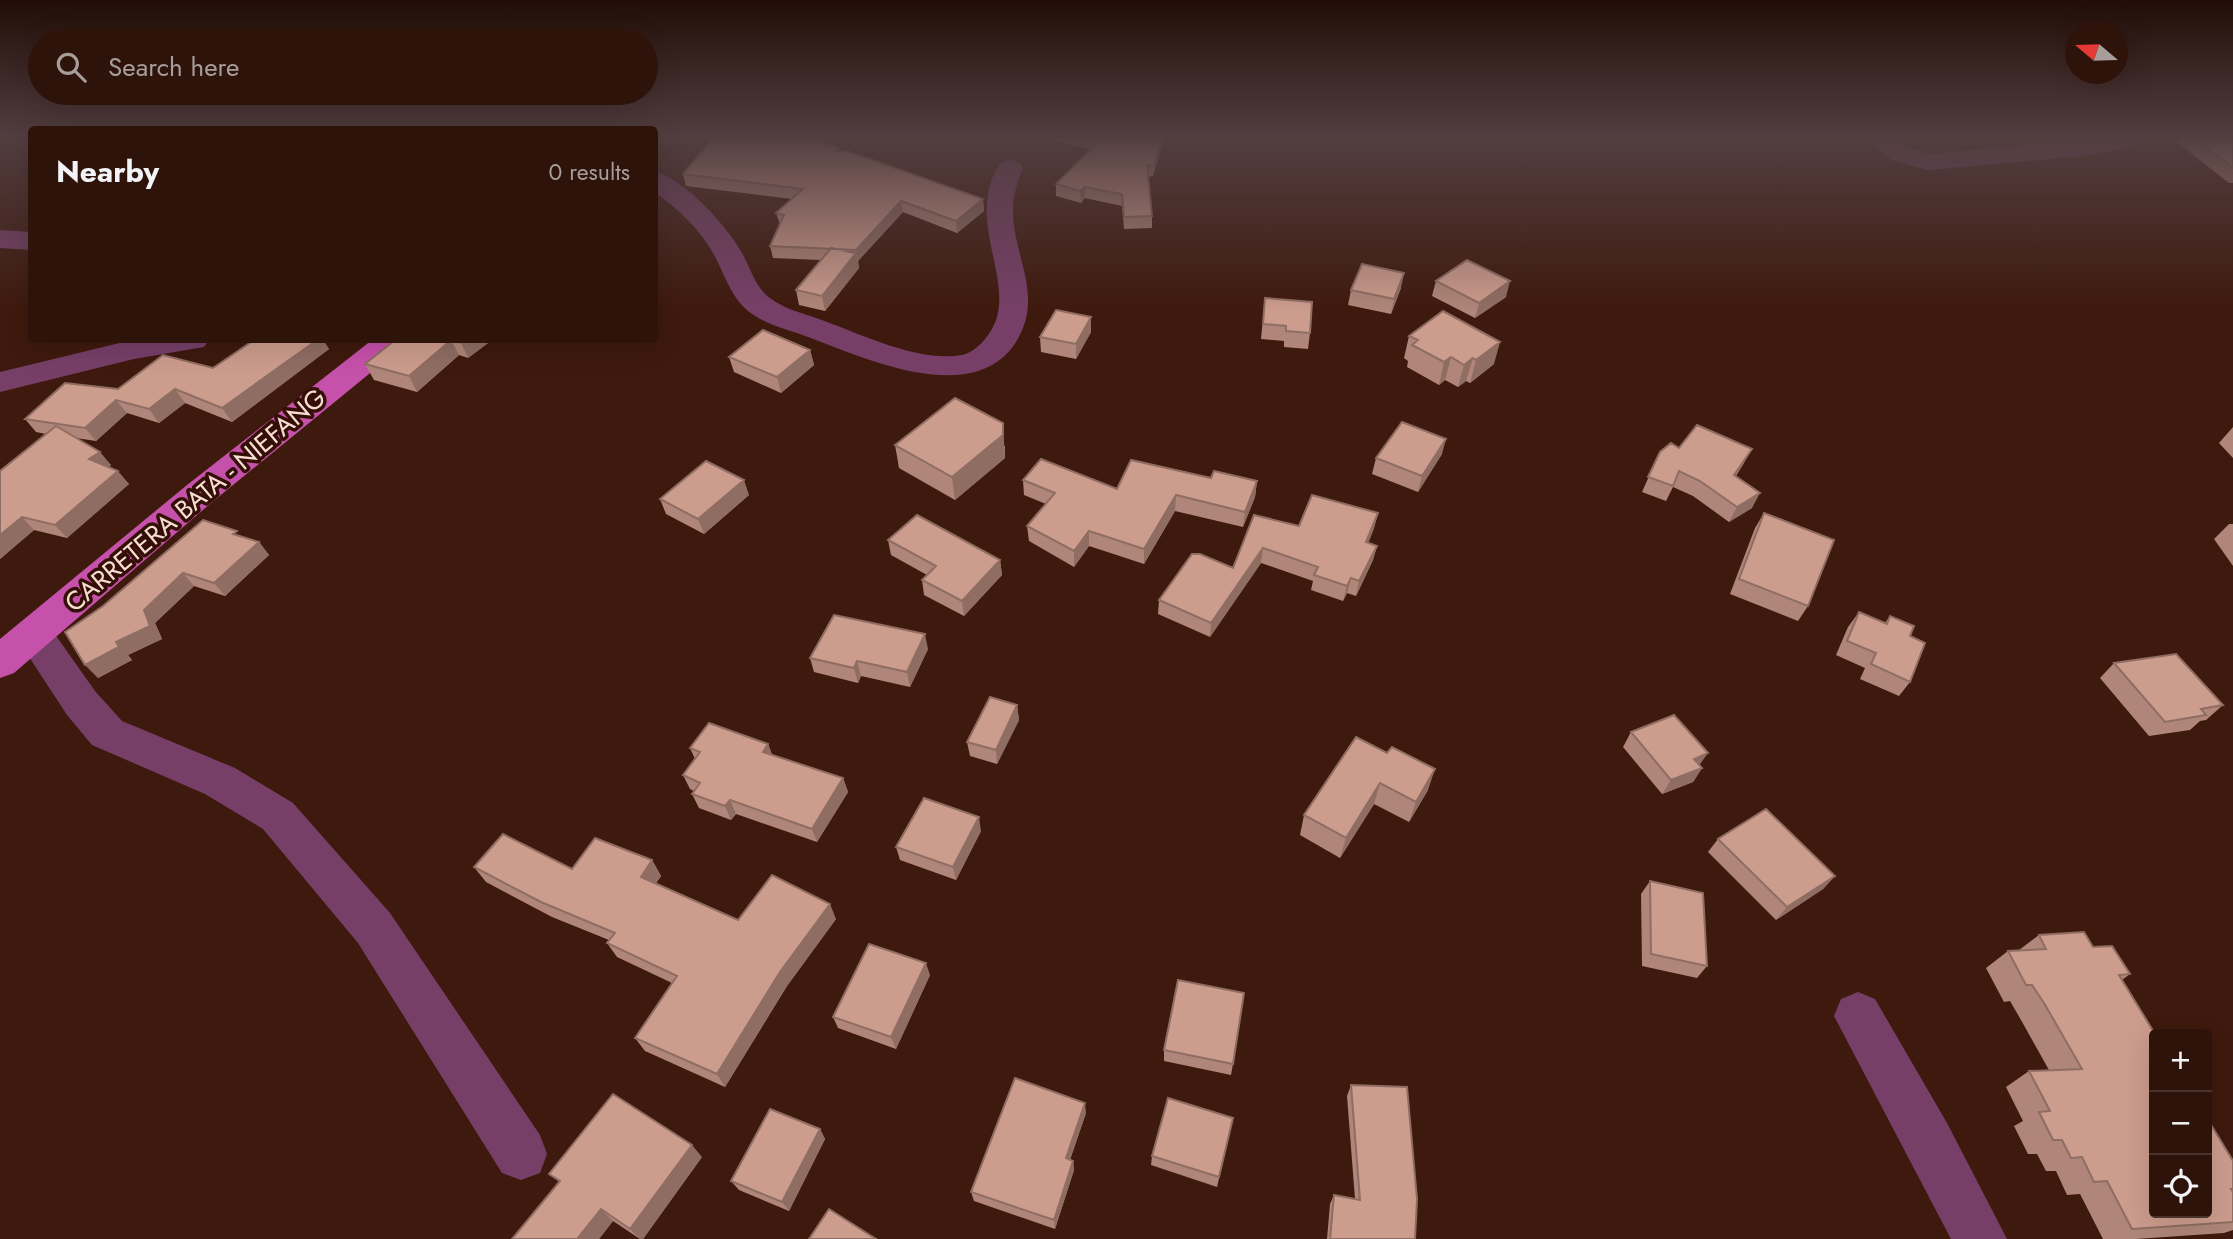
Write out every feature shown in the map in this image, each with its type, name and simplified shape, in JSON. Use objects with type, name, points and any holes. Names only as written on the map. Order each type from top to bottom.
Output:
[{"type":"main road","name":"CARRETERA BATA - NIEFANG","points":[[0,662],[199,494],[387,343]]},
{"type":"street","points":[[674,196],[724,246],[732,266],[757,303],[773,313],[871,351],[947,367],[976,362],[994,348],[1008,328],[1014,306],[999,225],[999,196]]},
{"type":"street","points":[[0,239],[28,240]]},
{"type":"street","points":[[0,382],[134,349],[174,343]]},
{"type":"street","points":[[33,634],[107,733],[220,781],[278,816],[374,928],[520,1154]]},
{"type":"street","points":[[1858,1016],[1929,1141],[1980,1239]]},
{"type":"building","points":[[795,196],[974,196],[983,199],[956,221],[901,201],[856,250],[770,246],[784,215],[776,213]]},
{"type":"building","points":[[1122,196],[1150,196],[1152,216],[1124,217]]},
{"type":"building","points":[[831,248],[856,253],[822,296],[796,290]]},
{"type":"building","points":[[1467,260],[1510,281],[1479,303],[1436,281]]},
{"type":"building","points":[[1362,264],[1404,273],[1394,299],[1351,290]]},
{"type":"building","points":[[1265,298],[1312,302],[1310,333],[1286,331],[1286,326],[1263,324]]},
{"type":"building","points":[[1056,310],[1091,317],[1076,344],[1040,337]]},
{"type":"building","points":[[1443,311],[1500,342],[1476,360],[1473,358],[1464,365],[1451,357],[1444,362],[1412,345],[1418,340],[1409,336]]},
{"type":"building","points":[[763,330],[810,350],[777,377],[729,357]]},
{"type":"building","points":[[250,343],[313,343],[222,408],[175,389],[149,409],[116,400],[85,428],[25,419],[65,383],[118,389],[163,355],[213,368]]},
{"type":"building","points":[[391,343],[448,343],[409,376],[365,364]]},
{"type":"building","points":[[955,398],[1003,423],[1003,435],[952,477],[895,445]]},
{"type":"building","points":[[1402,422],[1446,439],[1422,476],[1376,458]]},
{"type":"building","points":[[1697,425],[1752,449],[1734,475],[1760,493],[1737,507],[1700,481],[1679,471],[1673,486],[1648,477],[1660,452],[1671,443],[1679,448]]},
{"type":"building","points":[[56,426],[100,452],[89,459],[118,471],[55,525],[22,517],[0,535],[0,471]]},
{"type":"building","points":[[1041,459],[1117,489],[1131,460],[1211,478],[1214,471],[1257,481],[1245,512],[1176,495],[1144,549],[1089,531],[1074,551],[1027,526],[1055,493],[1023,480]]},
{"type":"building","points":[[706,461],[744,480],[698,519],[660,499]]},
{"type":"building","points":[[1312,495],[1378,513],[1366,542],[1377,546],[1359,581],[1351,578],[1347,586],[1314,575],[1318,567],[1263,548],[1211,623],[1159,600],[1192,554],[1200,554],[1233,568],[1254,515],[1299,526]]},
{"type":"building","points":[[1764,513],[1834,540],[1808,606],[1739,579]]},
{"type":"building","points":[[917,515],[1000,560],[962,601],[922,580],[936,566],[888,540]]},
{"type":"building","points":[[203,520],[237,531],[233,534],[259,542],[214,583],[183,573],[144,610],[150,626],[116,642],[119,647],[85,665],[65,632],[103,606]]},
{"type":"building","points":[[1859,612],[1887,624],[1890,616],[1914,626],[1910,636],[1925,643],[1910,682],[1871,664],[1876,653],[1847,641]]},
{"type":"building","points":[[834,615],[925,634],[907,672],[857,661],[854,668],[810,658]]},
{"type":"building","points":[[2176,654],[2223,705],[2201,709],[2206,715],[2165,722],[2114,663]]},
{"type":"building","points":[[990,697],[1017,705],[996,750],[967,742]]},
{"type":"building","points":[[1674,715],[1708,753],[1694,759],[1702,768],[1671,780],[1631,732]]},
{"type":"building","points":[[709,723],[768,744],[763,752],[843,778],[812,829],[730,800],[725,806],[692,794],[700,783],[683,775],[700,752],[690,748]]},
{"type":"building","points":[[1356,737],[1387,753],[1392,747],[1435,769],[1416,802],[1380,783],[1346,838],[1304,815]]},
{"type":"building","points":[[924,798],[979,817],[953,867],[896,847]]},
{"type":"building","points":[[1766,809],[1835,876],[1787,907],[1718,839]]},
{"type":"building","points":[[503,834],[572,869],[595,838],[652,860],[641,877],[738,920],[772,875],[830,904],[780,972],[717,1074],[635,1038],[677,976],[607,943],[615,933],[541,902],[474,867]]},
{"type":"building","points":[[1650,881],[1703,893],[1707,966],[1651,954]]},
{"type":"building","points":[[2084,932],[2093,947],[2112,946],[2130,974],[2119,975],[2152,1029],[2149,1029],[2149,1218],[2212,1218],[2212,1126],[2233,1161],[2233,1222],[2132,1229],[2107,1181],[2094,1182],[2082,1157],[2071,1158],[2062,1140],[2053,1140],[2039,1112],[2050,1111],[2029,1071],[2082,1069],[2044,1003],[2032,985],[2026,985],[2008,951],[2046,949],[2039,935]]},
{"type":"building","points":[[869,944],[926,963],[891,1037],[833,1017]]},
{"type":"building","points":[[1178,980],[1244,993],[1233,1064],[1164,1050]]},
{"type":"building","points":[[1015,1078],[1085,1103],[1066,1158],[1073,1161],[1054,1220],[971,1192]]},
{"type":"building","points":[[1351,1085],[1407,1087],[1417,1199],[1415,1239],[1330,1239],[1334,1195],[1360,1200]]},
{"type":"building","points":[[613,1094],[692,1145],[630,1229],[601,1209],[577,1239],[512,1239],[560,1181],[549,1174]]},
{"type":"building","points":[[1168,1098],[1233,1118],[1219,1177],[1152,1156]]},
{"type":"building","points":[[770,1109],[820,1129],[782,1202],[731,1181]]},
{"type":"building","points":[[829,1209],[876,1239],[809,1239]]}]
